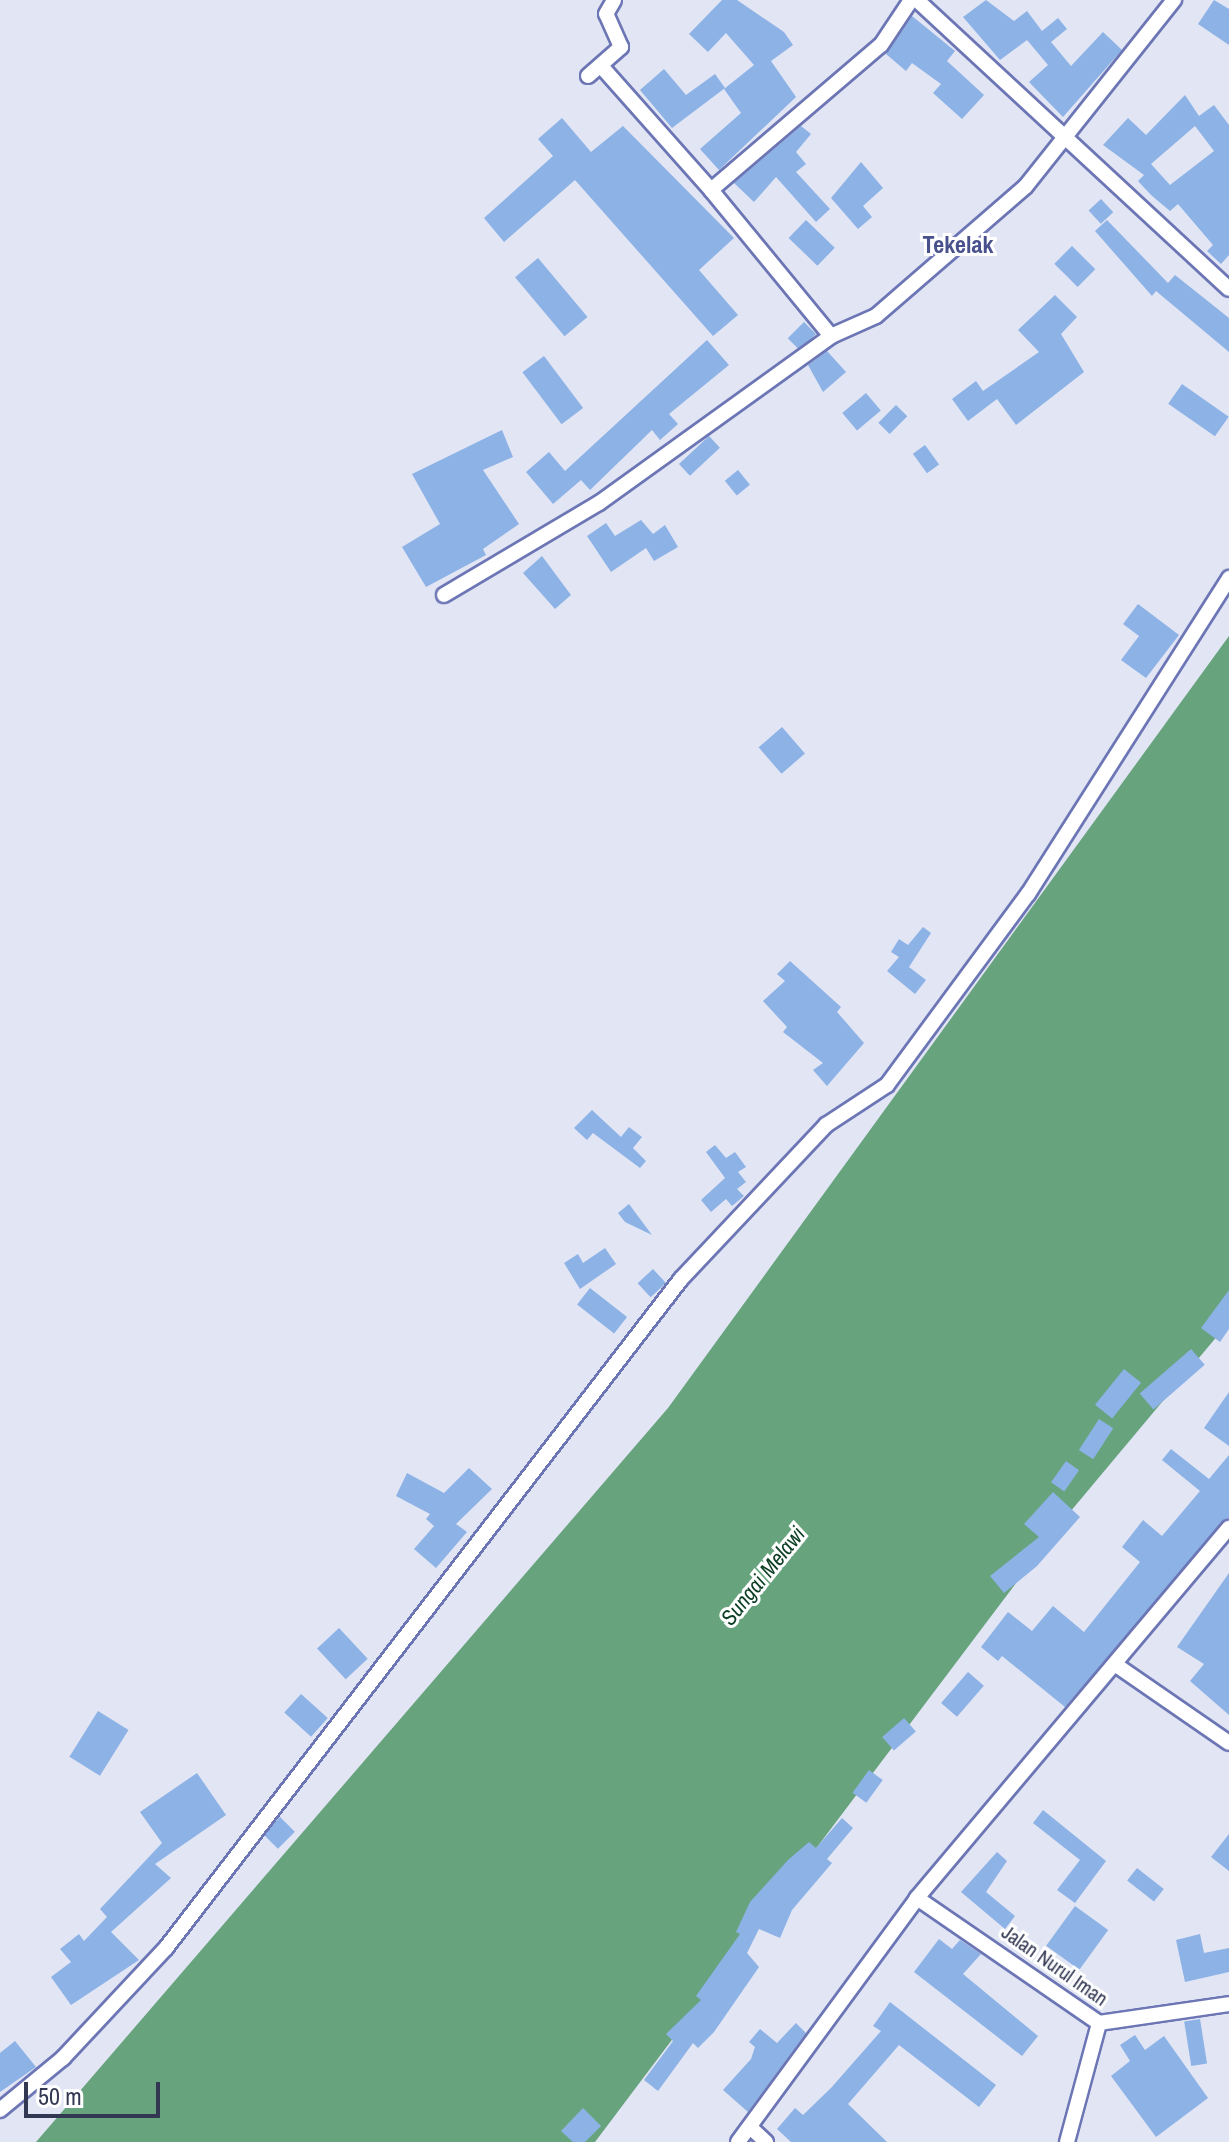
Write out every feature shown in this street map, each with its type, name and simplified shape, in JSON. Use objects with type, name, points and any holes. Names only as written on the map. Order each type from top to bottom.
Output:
[{"type":"street","points":[[588,76],[621,47],[606,14],[614,0]]},
{"type":"street","points":[[711,190],[881,45],[911,0]]},
{"type":"street","points":[[917,0],[1229,289]]},
{"type":"street","points":[[444,595],[599,503],[831,336],[887,306],[1026,186],[1174,0]]},
{"type":"street","points":[[601,66],[711,190],[831,336]]},
{"type":"street","points":[[0,2110],[63,2058],[166,1948],[681,1279],[826,1125],[887,1085],[1028,894],[1229,578]]},
{"type":"street","points":[[738,2142],[917,1898],[1116,1665],[1223,1547],[1229,1528]]},
{"type":"street","points":[[1116,1665],[1229,1743]]},
{"type":"street","name":"Jalan Nurul Iman","points":[[917,1898],[1099,2023],[1229,2004]]},
{"type":"street","points":[[1067,2142],[1099,2023]]},
{"type":"street","points":[[750,2127],[766,2142]]},
{"type":"water","name":"Sungai Melawi","points":[[1229,636],[1229,1322],[1065,1518],[595,2142],[36,2142],[668,1408]]},
{"type":"building","points":[[722,0],[737,0],[784,32],[793,45],[771,61],[796,97],[719,170],[700,149],[741,113],[724,89],[754,65],[726,33],[708,52],[689,34]]},
{"type":"building","points":[[986,0],[1014,21],[1027,11],[1042,31],[1058,18],[1067,29],[1051,42],[1071,66],[1103,32],[1122,50],[1063,117],[1029,82],[1048,65],[1027,40],[1000,60],[963,17]]},
{"type":"building","points":[[1214,0],[1229,9],[1229,45],[1198,24]]},
{"type":"building","points":[[912,16],[955,51],[947,61],[984,95],[962,119],[933,93],[941,84],[912,63],[906,71],[886,54]]},
{"type":"building","points":[[664,69],[686,95],[715,74],[725,88],[672,128],[640,90]]},
{"type":"building","points":[[1185,95],[1199,116],[1214,105],[1229,125],[1229,255],[1221,264],[1207,251],[1213,245],[1178,204],[1170,211],[1138,181],[1144,175],[1103,145],[1128,118],[1146,135]],"holes":[[[1195,126],[1214,151],[1170,185],[1151,164]]]},
{"type":"building","points":[[562,118],[591,152],[623,126],[734,238],[699,270],[738,315],[713,336],[575,180],[504,242],[484,218],[553,156],[538,139]]},
{"type":"building","points":[[801,126],[811,134],[796,152],[806,164],[796,172],[830,209],[816,222],[776,177],[754,202],[734,183]]},
{"type":"building","points":[[861,162],[883,188],[863,206],[872,217],[858,229],[831,198]]},
{"type":"building","points":[[1101,199],[1113,212],[1101,224],[1089,211]]},
{"type":"building","points":[[806,220],[835,248],[817,266],[789,238]]},
{"type":"building","points":[[1107,220],[1168,283],[1175,275],[1229,318],[1229,352],[1156,291],[1152,296],[1095,231]]},
{"type":"building","points":[[1072,246],[1095,269],[1078,287],[1054,264]]},
{"type":"building","points":[[538,258],[587,317],[565,336],[515,277]]},
{"type":"building","points":[[1055,295],[1077,317],[1061,334],[1084,372],[1016,425],[997,399],[968,421],[952,399],[976,381],[983,391],[1039,352],[1018,330]]},
{"type":"building","points":[[804,322],[816,334],[800,350],[788,338]]},
{"type":"building","points":[[707,340],[729,365],[669,414],[678,424],[660,440],[652,430],[590,490],[581,480],[553,504],[526,472],[549,452],[565,471]]},
{"type":"building","points":[[827,351],[846,372],[823,392],[808,365]]},
{"type":"building","points":[[544,356],[583,408],[562,424],[522,372]]},
{"type":"building","points":[[1182,384],[1229,417],[1215,436],[1168,404]]},
{"type":"building","points":[[866,393],[881,411],[857,431],[842,413]]},
{"type":"building","points":[[896,405],[907,416],[890,434],[878,423]]},
{"type":"building","points":[[502,430],[513,457],[483,470],[519,524],[483,549],[486,555],[426,587],[402,547],[440,524],[412,474]]},
{"type":"building","points":[[709,436],[720,448],[690,476],[679,464]]},
{"type":"building","points":[[925,445],[939,464],[927,473],[913,454]]},
{"type":"building","points":[[738,470],[750,485],[737,495],[725,481]]},
{"type":"building","points":[[641,520],[653,534],[665,525],[678,547],[654,561],[646,548],[611,572],[587,536],[606,523],[615,536]]},
{"type":"building","points":[[542,556],[571,595],[555,609],[523,573]]},
{"type":"building","points":[[1138,604],[1179,635],[1146,678],[1121,660],[1139,636],[1123,624]]},
{"type":"building","points":[[782,727],[805,753],[782,774],[759,747]]},
{"type":"building","points":[[923,927],[931,933],[909,967],[926,980],[915,994],[887,971],[899,957],[891,952],[899,939],[908,945]]},
{"type":"building","points":[[790,961],[841,1007],[837,1012],[864,1043],[827,1086],[813,1070],[823,1063],[783,1032],[787,1027],[763,1001],[785,981],[777,974]]},
{"type":"building","points":[[592,1110],[621,1137],[629,1127],[642,1137],[633,1148],[646,1161],[640,1168],[593,1133],[587,1140],[574,1128]]},
{"type":"building","points":[[715,1145],[726,1158],[735,1152],[746,1167],[738,1172],[746,1182],[737,1189],[744,1196],[732,1206],[726,1199],[711,1212],[701,1200],[725,1178],[706,1152]]},
{"type":"building","points":[[629,1204],[652,1235],[625,1222],[618,1213]]},
{"type":"building","points":[[605,1248],[616,1264],[580,1289],[564,1263],[578,1254],[583,1263]]},
{"type":"building","points":[[653,1269],[666,1283],[651,1297],[638,1283]]},
{"type":"building","points":[[590,1288],[627,1317],[614,1333],[577,1305]]},
{"type":"building","points":[[1229,1290],[1229,1329],[1220,1342],[1201,1328]]},
{"type":"building","points":[[1191,1349],[1205,1365],[1153,1409],[1140,1394]]},
{"type":"building","points":[[1124,1369],[1141,1383],[1112,1419],[1095,1405]]},
{"type":"building","points":[[1229,1392],[1229,1446],[1204,1428]]},
{"type":"building","points":[[1099,1419],[1113,1428],[1093,1459],[1079,1450]]},
{"type":"building","points":[[1171,1449],[1209,1479],[1229,1455],[1229,1518],[1065,1707],[1002,1656],[998,1661],[981,1647],[1008,1612],[1032,1631],[1053,1606],[1084,1632],[1140,1562],[1122,1547],[1143,1520],[1162,1536],[1200,1491],[1162,1460]]},
{"type":"building","points":[[1066,1461],[1079,1470],[1064,1491],[1051,1482]]},
{"type":"building","points":[[469,1468],[492,1489],[456,1524],[467,1532],[436,1568],[414,1549],[434,1526],[426,1519],[430,1514],[396,1496],[407,1473],[444,1493]]},
{"type":"building","points":[[1053,1492],[1080,1517],[1037,1566],[1004,1593],[990,1576],[1039,1537],[1024,1524]]},
{"type":"building","points":[[1229,1573],[1229,1715],[1190,1681],[1204,1664],[1177,1647]]},
{"type":"building","points":[[339,1628],[368,1659],[346,1679],[317,1648]]},
{"type":"building","points":[[968,1672],[984,1686],[957,1717],[941,1703]]},
{"type":"building","points":[[301,1694],[328,1718],[311,1737],[284,1713]]},
{"type":"building","points":[[98,1711],[129,1730],[100,1776],[69,1757]]},
{"type":"building","points":[[904,1718],[916,1732],[894,1751],[882,1737]]},
{"type":"building","points":[[869,1770],[883,1780],[866,1803],[853,1793]]},
{"type":"building","points":[[197,1773],[226,1815],[155,1864],[171,1878],[111,1932],[139,1960],[71,2005],[51,1977],[71,1962],[60,1949],[79,1934],[84,1941],[107,1917],[100,1909],[162,1843],[140,1812]]},
{"type":"building","points":[[1043,1810],[1106,1861],[1075,1903],[1057,1890],[1080,1860],[1033,1823]]},
{"type":"building","points":[[280,1817],[295,1832],[278,1849],[263,1834]]},
{"type":"building","points":[[842,1818],[853,1828],[827,1859],[832,1863],[792,1910],[780,1938],[759,1929],[747,1953],[759,1967],[714,2032],[698,2048],[693,2043],[658,2091],[644,2080],[673,2041],[666,2034],[701,2000],[696,1996],[740,1934],[736,1932],[750,1902],[788,1860],[809,1842],[816,1848]]},
{"type":"building","points":[[1229,1834],[1229,1871],[1211,1857]]},
{"type":"building","points":[[997,1852],[1007,1861],[986,1892],[1015,1916],[1005,1929],[961,1892]]},
{"type":"building","points":[[1137,1868],[1164,1889],[1154,1902],[1127,1881]]},
{"type":"building","points":[[1075,1906],[1108,1930],[1079,1970],[1046,1946]]},
{"type":"building","points":[[1200,1934],[1204,1953],[1229,1948],[1229,1972],[1185,1982],[1176,1940]]},
{"type":"building","points":[[939,1939],[952,1949],[960,1940],[981,1954],[963,1974],[1038,2036],[1022,2056],[914,1972]]},
{"type":"building","points":[[890,2002],[996,2085],[979,2107],[899,2045],[848,2104],[887,2142],[791,2142],[777,2129],[795,2108],[803,2115],[831,2088],[881,2031],[873,2026]]},
{"type":"building","points":[[1200,2019],[1207,2063],[1191,2066],[1184,2022]]},
{"type":"building","points":[[796,2023],[806,2033],[748,2112],[723,2090],[751,2059],[755,2047],[749,2042],[760,2029],[777,2043]]},
{"type":"building","points":[[1135,2035],[1145,2050],[1164,2036],[1208,2098],[1156,2137],[1111,2076],[1130,2061],[1120,2045]]},
{"type":"building","points":[[15,2041],[36,2067],[0,2092],[0,2053]]},
{"type":"building","points":[[583,2108],[601,2126],[585,2142],[573,2142],[561,2131]]},
{"type":"district","name":"Tekelak","points":[[958,245]]}]
